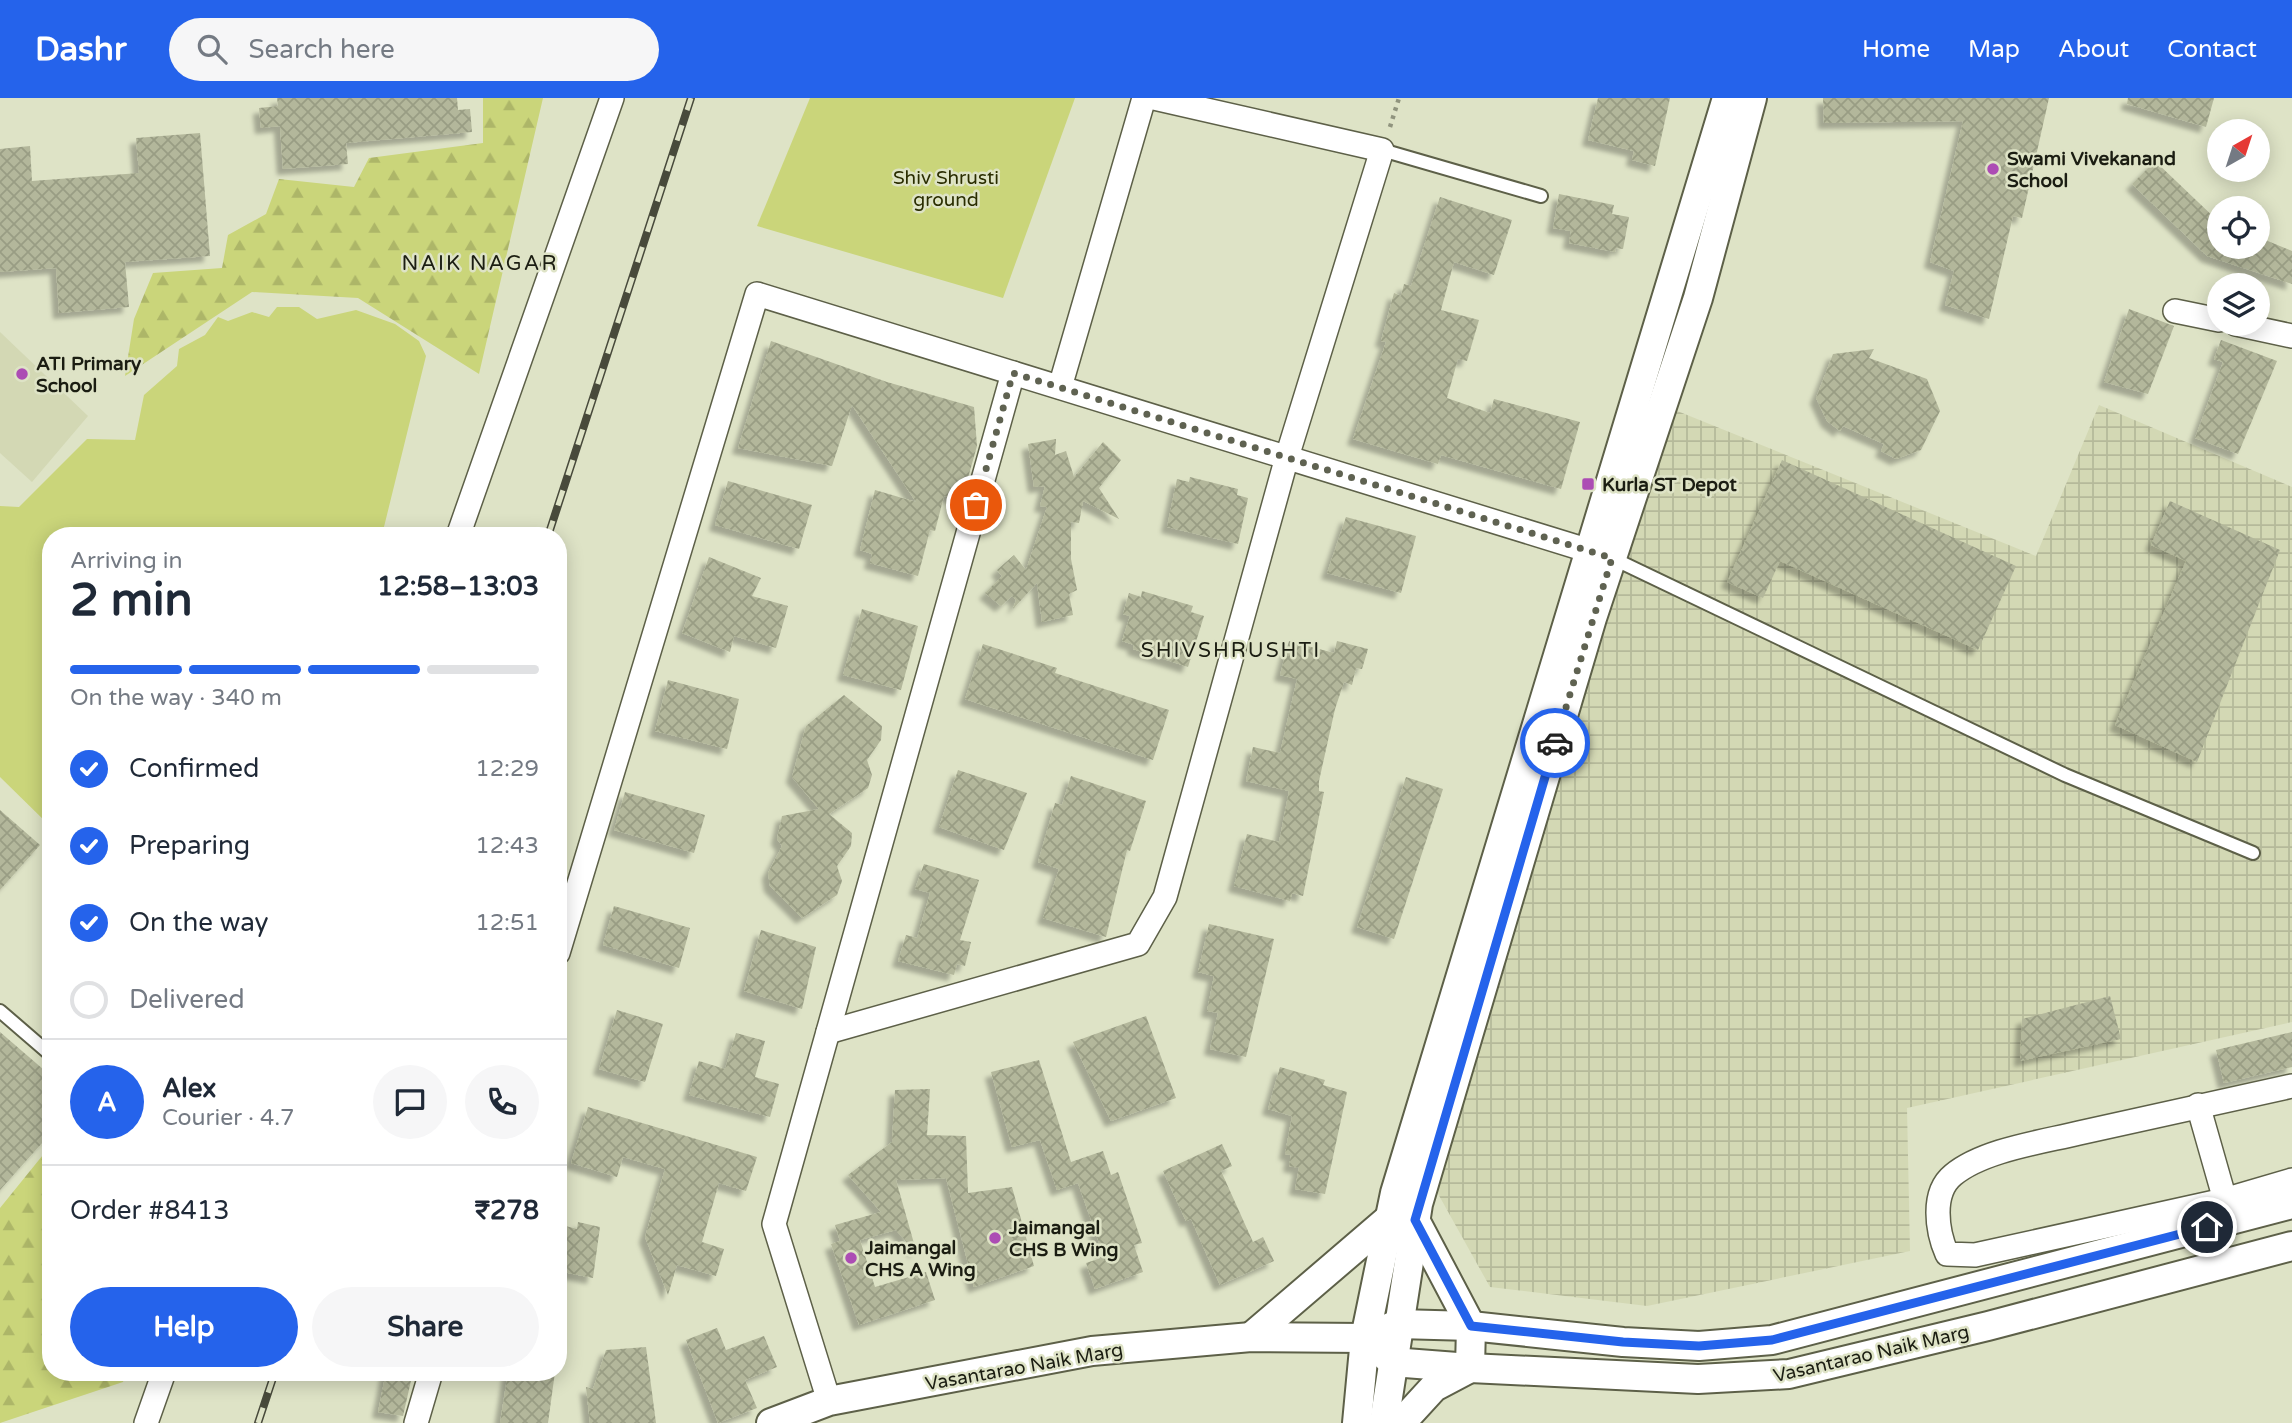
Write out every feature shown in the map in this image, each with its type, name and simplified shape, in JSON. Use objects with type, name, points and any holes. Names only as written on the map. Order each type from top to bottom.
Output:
[{"type":"street","points":[[461,527],[612,98]]},
{"type":"street","points":[[1060,387],[1144,98]]},
{"type":"street","points":[[828,1032],[1138,944],[1165,897],[1287,457],[1382,150],[1154,98]]},
{"type":"street","points":[[1357,1423],[1365,1338],[1600,554],[1727,98]]},
{"type":"street","points":[[1600,554],[1698,298],[1752,98]]},
{"type":"street","points":[[567,923],[757,294],[1600,554]]},
{"type":"street","points":[[2175,311],[2207,318]]},
{"type":"street","points":[[2270,331],[2292,336]]},
{"type":"street","points":[[829,1401],[774,1224],[1013,373]]},
{"type":"street","points":[[2292,1086],[2023,1146],[1976,1161],[1951,1176],[1936,1208],[1940,1238],[1947,1254],[1975,1255],[2228,1210],[2292,1180]]},
{"type":"street","points":[[2198,1105],[2228,1210]]},
{"type":"street","name":"Vasantarao Naik Marg","points":[[771,1423],[829,1401],[1092,1351],[1251,1336],[1365,1338],[1398,1324],[1471,1326],[1623,1342],[1699,1346],[1772,1340],[2182,1233],[2228,1210],[2292,1204]]},
{"type":"street","points":[[1384,1423],[1398,1324],[1402,1219]]},
{"type":"street","points":[[1401,1423],[1434,1387],[1470,1368],[1471,1326],[1402,1219]]},
{"type":"street","points":[[1251,1336],[1402,1219]]},
{"type":"street","points":[[2182,1233],[2193,1273]]},
{"type":"street","name":"Vasantarao Naik Marg","points":[[1392,1362],[1698,1379],[1789,1374],[2059,1308],[2292,1246]]},
{"type":"street","points":[[2048,1268],[2059,1308]]},
{"type":"street","points":[[1977,1287],[1988,1326]]},
{"type":"street","points":[[1852,1319],[1861,1357]]},
{"type":"street","points":[[1365,1338],[1392,1362]]},
{"type":"street","points":[[1698,1379],[1699,1346]]},
{"type":"street","points":[[146,1423],[161,1381]]},
{"type":"street","points":[[416,1423],[429,1381]]},
{"type":"lane","points":[[1382,150],[1541,196]]},
{"type":"lane","points":[[1600,554],[2065,775],[2253,853]]},
{"type":"lane","points":[[0,1012],[42,1047]]},
{"type":"path","points":[[1382,150],[1399,98]]},
{"type":"shaded area","name":"ATI Primary School","points":[[0,332],[88,416],[32,482],[0,453]]},
{"type":"shaded area","points":[[1660,404],[2036,556],[2099,405],[2292,487],[2292,1022],[1907,1108],[1910,1251],[1647,1306],[1490,1287],[1432,1183]]},
{"type":"green space","points":[[483,98],[543,98],[479,374],[358,298],[252,292],[125,376],[134,319],[153,273],[222,268],[228,235],[266,214],[279,179],[354,187],[369,158],[483,143]]},
{"type":"green space","name":"Shiv Shrusti ground","points":[[810,98],[1075,98],[1003,298],[757,226]]},
{"type":"green space","points":[[277,307],[299,307],[317,319],[356,310],[395,324],[419,341],[426,356],[384,527],[42,527],[42,818],[0,777],[0,506],[19,507],[87,439],[135,440],[144,395],[177,366],[179,349],[205,335],[218,317],[228,321],[252,312],[269,317]]},
{"type":"green space","points":[[42,1156],[42,1381],[123,1381],[0,1423],[0,1208]]},
{"type":"building","points":[[277,98],[457,98],[458,110],[470,109],[472,132],[346,143],[348,164],[283,169],[280,126],[261,128],[259,108],[278,106]]},
{"type":"building","points":[[1598,98],[1670,98],[1655,166],[1632,160],[1634,151],[1588,140]]},
{"type":"building","name":"Swami Vivekanand School","points":[[1823,98],[2049,98],[2022,218],[2013,216],[1989,319],[1945,305],[1954,271],[1930,262],[1963,121],[1824,123]]},
{"type":"building","points":[[2128,98],[2214,98],[2206,127],[2127,104]]},
{"type":"building","points":[[200,133],[210,256],[125,262],[129,307],[59,313],[56,268],[0,272],[0,149],[30,146],[32,181],[139,173],[136,138]]},
{"type":"building","points":[[2155,161],[2207,211],[2207,256],[2132,184]]},
{"type":"building","points":[[1559,194],[1614,205],[1612,214],[1629,217],[1623,249],[1616,248],[1615,252],[1569,243],[1571,231],[1553,228]]},
{"type":"building","points":[[1440,197],[1512,220],[1494,275],[1454,262],[1441,310],[1479,320],[1467,361],[1458,359],[1447,398],[1490,413],[1494,399],[1580,422],[1561,489],[1441,455],[1438,464],[1353,439],[1386,342],[1381,341],[1394,293],[1401,296],[1404,284],[1411,286]]},
{"type":"building","points":[[2270,242],[2292,251],[2292,284],[2270,277],[2270,273],[2259,273],[2216,259],[2270,259]]},
{"type":"building","points":[[2129,309],[2174,326],[2148,394],[2104,382]]},
{"type":"building","points":[[2221,340],[2277,361],[2238,454],[2195,438],[2223,362],[2214,359]]},
{"type":"building","points":[[771,341],[887,382],[974,407],[977,446],[962,499],[944,496],[935,531],[930,530],[918,576],[870,563],[872,554],[860,550],[875,490],[916,502],[852,405],[832,466],[738,448]]},
{"type":"building","points":[[1874,349],[1869,358],[1927,379],[1940,411],[1921,450],[1896,459],[1881,451],[1884,444],[1843,426],[1840,431],[1827,421],[1816,398],[1833,354]]},
{"type":"building","points":[[1056,439],[1055,455],[1066,451],[1074,477],[1103,442],[1121,460],[1099,488],[1119,519],[1083,501],[1079,523],[1071,522],[1071,559],[1077,590],[1069,594],[1073,615],[1042,622],[1037,583],[1013,609],[1016,600],[1012,596],[1001,606],[985,593],[1002,576],[997,570],[1014,555],[1026,570],[1047,507],[1040,506],[1045,486],[1034,487],[1028,444]]},
{"type":"building","points":[[1782,460],[2016,566],[1978,650],[1780,561],[1763,598],[1727,582]]},
{"type":"building","points":[[1190,477],[1238,489],[1237,495],[1248,498],[1238,544],[1167,527],[1177,479],[1189,482]]},
{"type":"building","points":[[728,481],[812,505],[799,549],[715,525]]},
{"type":"building","points":[[2170,501],[2280,550],[2197,762],[2115,725],[2186,561],[2151,545]]},
{"type":"building","points":[[1346,517],[1416,536],[1401,593],[1327,573]]},
{"type":"building","points":[[709,557],[761,578],[752,596],[788,606],[776,648],[734,636],[730,652],[682,633]]},
{"type":"building","points":[[1142,591],[1193,606],[1191,612],[1204,616],[1188,667],[1133,649],[1134,645],[1122,641],[1130,616],[1123,614],[1129,593],[1141,597]]},
{"type":"building","points":[[862,609],[918,626],[901,690],[843,675]]},
{"type":"building","points":[[1289,641],[1334,653],[1337,641],[1368,649],[1362,669],[1356,668],[1352,685],[1344,682],[1335,709],[1319,781],[1319,791],[1324,792],[1303,896],[1292,893],[1290,901],[1234,886],[1247,834],[1279,842],[1289,791],[1246,781],[1253,747],[1280,753],[1297,679],[1280,675]]},
{"type":"building","points":[[983,644],[1057,668],[1055,673],[1169,710],[1153,760],[965,699]]},
{"type":"building","points":[[668,680],[739,699],[727,749],[655,731]]},
{"type":"building","points":[[844,695],[882,726],[881,740],[867,760],[872,775],[868,788],[829,814],[852,833],[851,846],[837,866],[842,881],[837,895],[802,918],[770,886],[768,873],[782,846],[777,839],[782,816],[819,809],[792,777],[806,726]]},
{"type":"building","points":[[958,770],[1027,793],[1004,850],[939,827]]},
{"type":"building","points":[[1071,776],[1146,801],[1130,851],[1127,850],[1106,937],[1043,918],[1059,869],[1038,862],[1055,803],[1062,805]]},
{"type":"building","points":[[1406,777],[1443,789],[1394,939],[1357,927]]},
{"type":"building","points":[[625,792],[705,815],[694,853],[614,830]]},
{"type":"building","points":[[0,810],[40,845],[0,890]]},
{"type":"building","points":[[924,864],[979,880],[960,940],[971,942],[965,966],[957,964],[954,975],[898,961],[906,935],[917,938],[930,893],[915,889]]},
{"type":"building","points":[[614,906],[690,928],[679,968],[603,945]]},
{"type":"building","points":[[1209,924],[1274,939],[1246,1057],[1210,1049],[1218,1013],[1207,1011],[1214,976],[1198,972]]},
{"type":"building","points":[[761,930],[816,947],[802,1009],[744,991]]},
{"type":"building","points":[[2110,996],[2121,1039],[2020,1061],[2022,1019]]},
{"type":"building","points":[[617,1010],[663,1024],[645,1082],[599,1069]]},
{"type":"building","points":[[1146,1016],[1176,1098],[1111,1121],[1073,1042]]},
{"type":"building","points":[[0,1032],[42,1068],[42,1143],[0,1190]]},
{"type":"building","points":[[2292,1032],[2292,1067],[2224,1083],[2216,1050]]},
{"type":"building","points":[[736,1033],[765,1041],[755,1077],[779,1084],[770,1117],[689,1095],[699,1061],[725,1069]]},
{"type":"building","points":[[1039,1060],[1071,1162],[1103,1151],[1111,1175],[1118,1172],[1142,1243],[1134,1245],[1143,1272],[1095,1289],[1086,1263],[1104,1257],[1078,1183],[1057,1190],[1040,1140],[1012,1147],[991,1072]]},
{"type":"building","points":[[1280,1067],[1325,1080],[1323,1085],[1347,1092],[1325,1194],[1295,1189],[1299,1168],[1289,1166],[1291,1155],[1285,1154],[1292,1116],[1268,1109]]},
{"type":"building","points":[[930,1089],[927,1135],[966,1136],[968,1193],[1012,1187],[1034,1266],[974,1287],[946,1178],[896,1180],[917,1254],[896,1230],[860,1240],[875,1287],[926,1272],[935,1300],[859,1325],[831,1244],[840,1241],[835,1225],[881,1212],[848,1175],[892,1142],[895,1090]]},
{"type":"building","points":[[588,1107],[757,1157],[746,1191],[719,1183],[702,1242],[724,1249],[716,1276],[677,1265],[668,1295],[645,1237],[665,1169],[623,1157],[617,1177],[571,1163]]},
{"type":"building","points":[[1222,1144],[1232,1166],[1221,1171],[1253,1242],[1263,1237],[1274,1261],[1220,1285],[1191,1219],[1186,1221],[1163,1171]]},
{"type":"building","points":[[578,1222],[600,1227],[593,1278],[567,1273],[567,1226],[577,1229]]},
{"type":"building","points":[[717,1328],[726,1350],[764,1336],[777,1367],[745,1380],[757,1408],[718,1423],[686,1340]]},
{"type":"building","points":[[646,1347],[656,1423],[590,1423],[586,1387],[593,1389],[606,1350]]},
{"type":"building","points":[[384,1381],[411,1381],[403,1416],[378,1412]]},
{"type":"building","points":[[507,1381],[554,1381],[548,1423],[500,1423]]},
{"type":"railway","points":[[551,527],[691,98]]},
{"type":"railway","points":[[258,1423],[272,1381]]},
{"type":"way so far","points":[[976,505],[1013,373],[1612,558],[1555,743]]},
{"type":"place","name":"Swami Vivekanand School","points":[[1993,169]]},
{"type":"place","name":"ATI Primary School","points":[[22,374]]},
{"type":"place","name":"Kurla ST Depot","points":[[1588,484]]},
{"type":"place","name":"Jaimangal CHS B Wing","points":[[995,1238]]},
{"type":"place","name":"Jaimangal CHS A Wing","points":[[851,1258]]},
{"type":"district","name":"NAIK NAGAR","points":[[480,263]]},
{"type":"district","name":"SHIVSHRUSHTI","points":[[1231,650]]},
{"type":"route","points":[[1555,743],[1415,1220],[1471,1326],[1623,1342],[1699,1346],[1772,1340],[2207,1227]]}]
